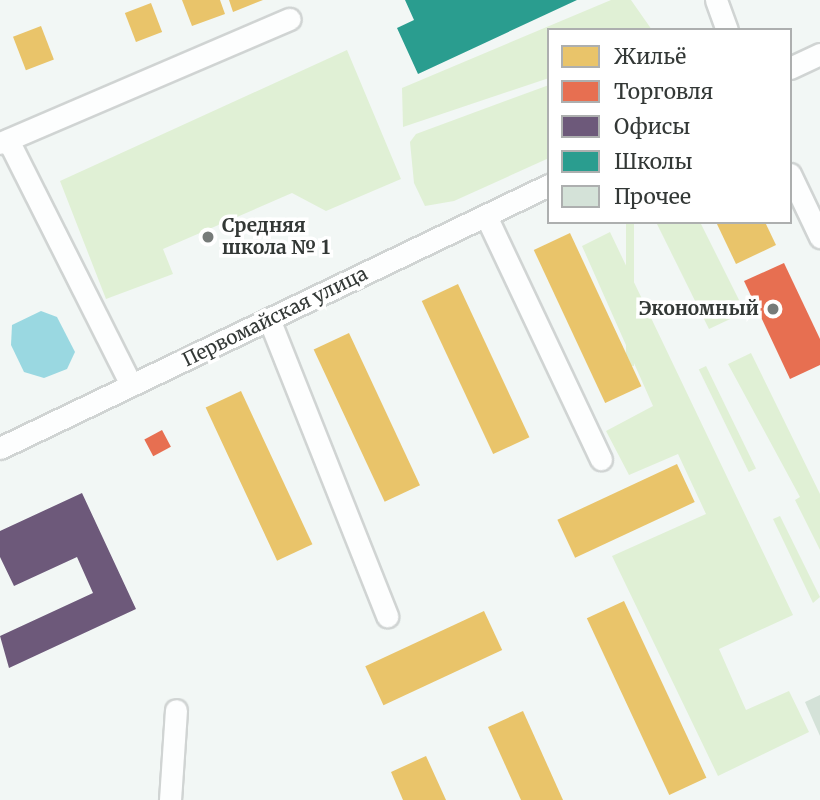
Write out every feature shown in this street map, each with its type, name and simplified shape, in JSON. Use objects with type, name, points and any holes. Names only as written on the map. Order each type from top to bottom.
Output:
[{"type":"street","points":[[716,0],[726,28]]},
{"type":"street","points":[[131,386],[4,142],[289,19]]},
{"type":"street","points":[[792,67],[820,54]]},
{"type":"street","points":[[792,178],[820,237]]},
{"type":"street","name":"Первомайская улица","points":[[0,448],[547,186]]},
{"type":"street","points":[[486,216],[601,459]]},
{"type":"street","points":[[269,319],[387,616]]},
{"type":"street","points":[[170,800],[176,710]]},
{"type":"green space","points":[[611,0],[631,0],[651,28],[547,28],[547,79],[403,127],[402,88]]},
{"type":"green space","points":[[347,50],[401,179],[326,211],[292,193],[163,249],[173,274],[106,299],[60,181]]},
{"type":"green space","points":[[547,86],[547,159],[454,201],[425,206],[414,183],[410,142],[416,134]]},
{"type":"green space","points":[[626,224],[634,224],[634,366],[626,366]]},
{"type":"green space","points":[[657,224],[701,224],[745,312],[709,329]]},
{"type":"green space","points":[[610,232],[793,615],[719,649],[746,710],[789,691],[809,732],[718,776],[612,556],[706,514],[678,454],[629,475],[606,431],[653,406],[582,246]]},
{"type":"green space","points":[[751,353],[820,494],[820,550],[795,500],[800,497],[728,364]]},
{"type":"green space","points":[[706,366],[756,468],[749,472],[699,370]]},
{"type":"green space","points":[[780,516],[820,597],[813,603],[773,519]]},
{"type":"water","points":[[41,311],[57,317],[75,352],[67,369],[44,378],[24,372],[11,345],[12,325]]},
{"type":"building: Жильё","points":[[182,0],[220,0],[225,14],[192,26]]},
{"type":"building: Жильё","points":[[229,0],[263,0],[233,12]]},
{"type":"building: Жильё","points":[[151,3],[162,32],[136,42],[125,13]]},
{"type":"building: Жильё","points":[[41,26],[54,60],[26,70],[13,37]]},
{"type":"building: Жильё","points":[[717,224],[766,224],[776,245],[736,264]]},
{"type":"building: Жильё","points":[[570,233],[641,386],[605,403],[534,250]]},
{"type":"building: Жильё","points":[[458,284],[529,437],[493,454],[422,301]]},
{"type":"building: Жильё","points":[[349,333],[420,485],[385,502],[314,349]]},
{"type":"building: Жильё","points":[[241,391],[312,544],[277,561],[206,407]]},
{"type":"building: Жильё","points":[[677,464],[695,502],[575,558],[557,520]]},
{"type":"building: Жильё","points":[[624,601],[706,778],[669,795],[587,618]]},
{"type":"building: Жильё","points":[[484,611],[502,650],[383,705],[365,666]]},
{"type":"building: Жильё","points":[[523,711],[563,800],[521,800],[488,727]]},
{"type":"building: Жильё","points":[[426,756],[446,800],[403,800],[391,772]]},
{"type":"building: Торговля","points":[[784,263],[820,339],[820,365],[790,379],[744,281]]},
{"type":"building: Торговля","points":[[162,430],[171,447],[153,456],[144,439]]},
{"type":"building: Офисы","points":[[82,493],[136,609],[9,668],[0,636],[93,593],[77,557],[14,586],[0,557],[0,531]]},
{"type":"building: Школы","points":[[405,0],[577,0],[418,74],[397,28],[414,20]]},
{"type":"building: Прочее","points":[[820,695],[820,736],[805,702]]},
{"type":"place","name":"Средняя школа № 1","points":[[208,237]]},
{"type":"place","name":"Экономный","points":[[773,309]]}]
